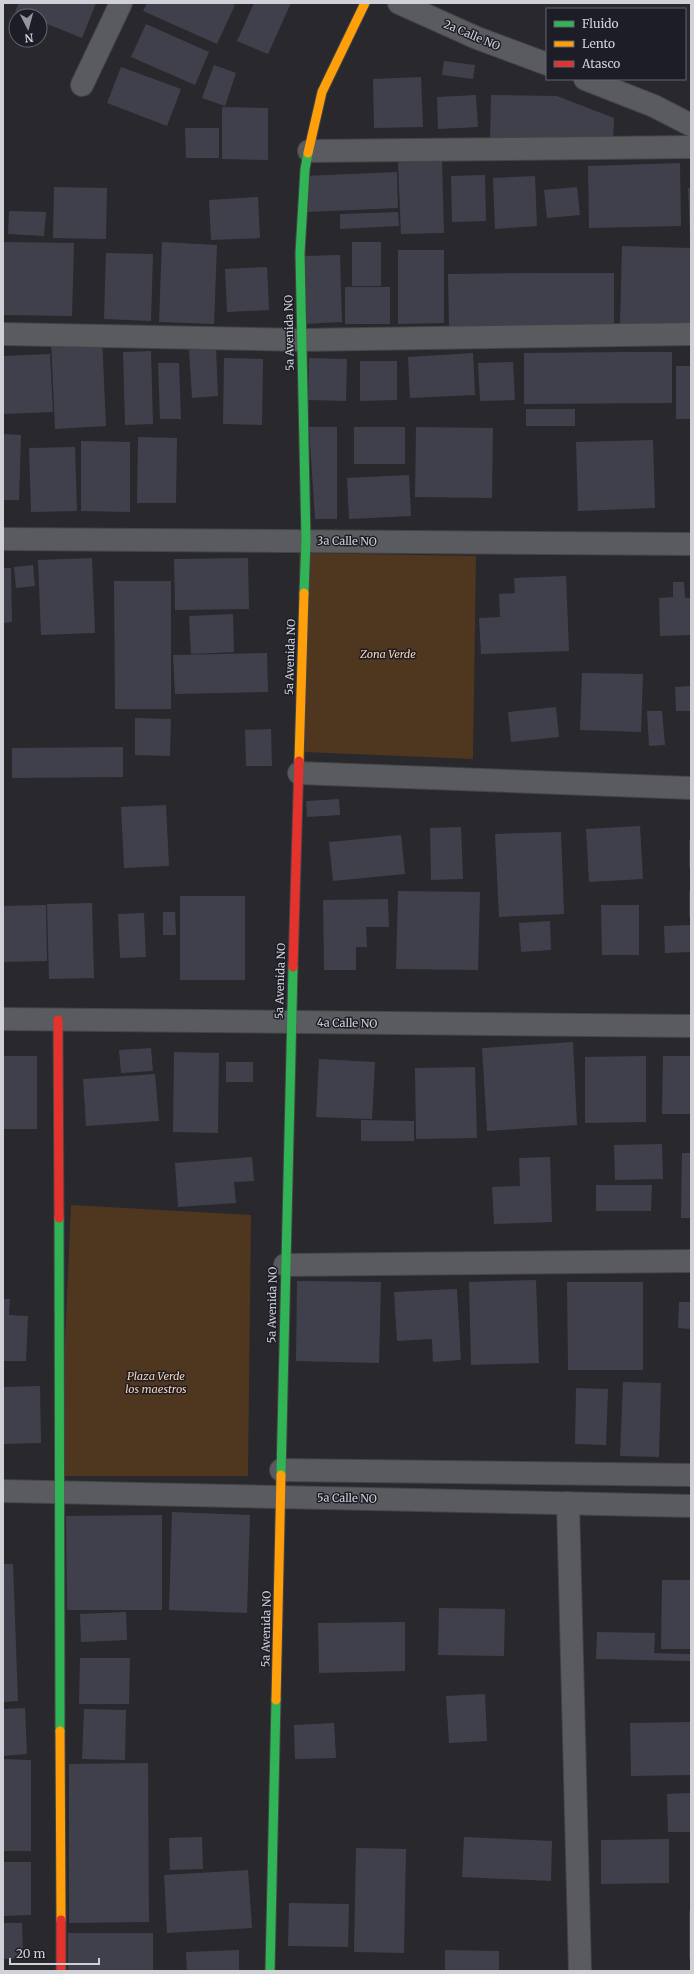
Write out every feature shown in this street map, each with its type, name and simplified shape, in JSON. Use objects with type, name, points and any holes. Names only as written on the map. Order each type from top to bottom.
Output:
[{"type":"street","points":[[82,86],[122,3]]},
{"type":"street","name":"5a Avenida NO","points":[[270,1971],[291,1022],[306,540],[300,253],[305,169],[322,92],[365,3]]},
{"type":"street","name":"2a Calle NO","points":[[399,3],[478,38],[546,64]]},
{"type":"street","points":[[588,80],[654,106],[691,125]]},
{"type":"street","points":[[309,150],[691,147]]},
{"type":"street","points":[[3,334],[301,340],[691,334]]},
{"type":"street","name":"3a Calle NO","points":[[3,539],[306,540],[691,544]]},
{"type":"street","points":[[298,773],[691,788]]},
{"type":"street","name":"4a Calle NO","points":[[3,1019],[691,1026]]},
{"type":"street","points":[[58,1020],[61,1971]]},
{"type":"street","points":[[285,1265],[691,1261]]},
{"type":"street","points":[[281,1470],[691,1475]]},
{"type":"street","name":"5a Calle NO","points":[[3,1491],[691,1506]]},
{"type":"street","points":[[568,1503],[580,1971]]},
{"type":"green space","name":"Zona Verde","points":[[299,553],[476,556],[473,759],[303,752]]},
{"type":"green space","name":"Plaza Verde los maestros","points":[[71,1205],[251,1215],[248,1476],[59,1476]]},
{"type":"building","points":[[19,3],[96,3],[82,38],[48,24],[48,8],[17,8]]},
{"type":"building","points":[[147,3],[231,3],[235,5],[217,44],[143,11]]},
{"type":"building","points":[[254,3],[291,3],[268,54],[237,41]]},
{"type":"building","points":[[146,24],[209,52],[195,85],[131,57]]},
{"type":"building","points":[[444,61],[475,65],[473,79],[442,75]]},
{"type":"building","points":[[214,65],[236,73],[225,106],[202,98]]},
{"type":"building","points":[[121,67],[181,89],[167,126],[107,103]]},
{"type":"building","points":[[421,77],[423,127],[374,128],[373,79]]},
{"type":"building","points":[[476,95],[478,127],[438,129],[437,97]]},
{"type":"building","points":[[491,95],[557,96],[614,118],[613,144],[490,143]]},
{"type":"building","points":[[222,107],[268,108],[268,160],[222,159]]},
{"type":"building","points":[[185,128],[219,128],[219,158],[186,158]]},
{"type":"building","points":[[442,160],[444,233],[401,234],[398,161]]},
{"type":"building","points":[[680,163],[681,226],[589,228],[588,166]]},
{"type":"building","points":[[397,172],[398,208],[306,212],[305,176]]},
{"type":"building","points":[[485,175],[486,221],[452,222],[451,176]]},
{"type":"building","points":[[535,176],[537,226],[495,229],[493,178]]},
{"type":"building","points":[[54,187],[107,188],[106,239],[53,238]]},
{"type":"building","points":[[577,187],[580,215],[547,218],[544,190]]},
{"type":"building","points":[[688,188],[691,188],[691,239],[690,239]]},
{"type":"building","points":[[258,197],[260,238],[211,240],[209,200]]},
{"type":"building","points":[[9,211],[46,212],[44,236],[8,234]]},
{"type":"building","points":[[398,212],[399,226],[340,229],[340,214]]},
{"type":"building","points":[[3,242],[74,243],[72,316],[3,315]]},
{"type":"building","points":[[162,242],[217,245],[214,324],[159,322]]},
{"type":"building","points":[[352,242],[381,242],[381,286],[352,286]]},
{"type":"building","points":[[622,246],[691,248],[691,328],[620,326]]},
{"type":"building","points":[[398,250],[444,250],[444,323],[398,324]]},
{"type":"building","points":[[106,253],[153,254],[151,321],[104,319]]},
{"type":"building","points":[[340,255],[342,322],[305,324],[303,256]]},
{"type":"building","points":[[267,267],[269,310],[227,312],[225,269]]},
{"type":"building","points":[[614,273],[614,325],[449,326],[448,274]]},
{"type":"building","points":[[345,287],[390,287],[390,324],[345,324]]},
{"type":"building","points":[[102,337],[106,426],[55,429],[51,339]]},
{"type":"building","points":[[216,348],[218,396],[192,398],[189,350]]},
{"type":"building","points":[[151,351],[153,424],[125,425],[123,352]]},
{"type":"building","points":[[672,352],[672,403],[524,404],[524,353]]},
{"type":"building","points":[[473,353],[475,395],[410,398],[408,357]]},
{"type":"building","points":[[50,354],[53,412],[3,414],[3,356]]},
{"type":"building","points":[[224,358],[263,359],[262,425],[223,424]]},
{"type":"building","points":[[309,358],[347,359],[346,401],[308,400]]},
{"type":"building","points":[[360,361],[397,361],[397,400],[360,401]]},
{"type":"building","points":[[513,362],[515,400],[480,401],[478,363]]},
{"type":"building","points":[[158,363],[179,363],[181,419],[160,419]]},
{"type":"building","points":[[676,366],[691,366],[691,419],[676,419]]},
{"type":"building","points":[[526,409],[575,409],[575,426],[526,426]]},
{"type":"building","points":[[309,427],[337,427],[337,519],[315,519]]},
{"type":"building","points":[[354,427],[405,427],[405,464],[354,464]]},
{"type":"building","points":[[416,427],[493,428],[492,498],[415,497]]},
{"type":"building","points":[[3,434],[21,435],[19,500],[3,500]]},
{"type":"building","points":[[138,437],[177,438],[176,503],[137,503]]},
{"type":"building","points":[[653,440],[655,508],[578,511],[576,442]]},
{"type":"building","points":[[81,441],[130,442],[130,512],[81,511]]},
{"type":"building","points":[[75,447],[77,511],[31,512],[29,448]]},
{"type":"building","points":[[409,475],[411,516],[349,519],[347,478]]},
{"type":"building","points":[[92,558],[95,633],[41,635],[38,560]]},
{"type":"building","points":[[248,558],[249,609],[175,610],[174,559]]},
{"type":"building","points":[[33,565],[35,586],[16,588],[14,567]]},
{"type":"building","points":[[3,568],[11,568],[12,622],[3,623]]},
{"type":"building","points":[[566,576],[569,651],[481,654],[479,618],[500,617],[499,594],[515,593],[514,578]]},
{"type":"building","points":[[114,581],[171,581],[171,709],[115,709]]},
{"type":"building","points":[[673,582],[684,582],[685,598],[691,598],[691,635],[660,636],[659,598],[673,597]]},
{"type":"building","points":[[233,614],[234,652],[191,654],[189,616]]},
{"type":"building","points":[[267,653],[268,692],[175,694],[173,655]]},
{"type":"building","points":[[582,673],[643,674],[641,732],[580,730]]},
{"type":"building","points":[[691,686],[691,711],[676,711],[675,687]]},
{"type":"building","points":[[556,707],[559,737],[511,742],[508,712]]},
{"type":"building","points":[[647,711],[662,711],[665,745],[649,746]]},
{"type":"building","points":[[135,718],[171,719],[170,756],[135,755]]},
{"type":"building","points":[[271,729],[272,766],[246,766],[245,730]]},
{"type":"building","points":[[123,747],[123,777],[12,778],[12,748]]},
{"type":"building","points":[[339,799],[340,815],[307,817],[306,801]]},
{"type":"building","points":[[166,805],[169,866],[124,868],[121,807]]},
{"type":"building","points":[[640,826],[643,879],[589,882],[586,829]]},
{"type":"building","points":[[461,827],[463,879],[431,880],[430,828]]},
{"type":"building","points":[[561,832],[564,914],[499,917],[495,834]]},
{"type":"building","points":[[401,835],[405,874],[333,881],[329,842]]},
{"type":"building","points":[[689,840],[691,840],[691,868],[689,868]]},
{"type":"building","points":[[398,891],[480,892],[478,970],[396,969]]},
{"type":"building","points":[[689,891],[691,891],[691,917],[689,917]]},
{"type":"building","points":[[180,896],[245,896],[245,980],[180,980]]},
{"type":"building","points":[[388,899],[389,927],[366,927],[367,947],[356,947],[356,970],[324,970],[323,900]]},
{"type":"building","points":[[92,903],[94,978],[49,979],[47,904]]},
{"type":"building","points":[[46,905],[47,961],[3,962],[3,906]]},
{"type":"building","points":[[601,905],[639,905],[639,955],[602,955]]},
{"type":"building","points":[[163,912],[175,912],[176,935],[163,935]]},
{"type":"building","points":[[144,913],[146,957],[120,958],[118,914]]},
{"type":"building","points":[[550,921],[551,950],[521,952],[519,923]]},
{"type":"building","points":[[691,925],[691,952],[665,953],[664,926]]},
{"type":"building","points":[[573,1042],[577,1125],[487,1131],[482,1048]]},
{"type":"building","points":[[151,1048],[153,1071],[121,1073],[119,1050]]},
{"type":"building","points":[[174,1052],[219,1053],[218,1133],[173,1132]]},
{"type":"building","points":[[3,1056],[37,1056],[37,1129],[3,1129]]},
{"type":"building","points":[[646,1056],[646,1122],[585,1123],[585,1057]]},
{"type":"building","points":[[663,1056],[691,1056],[691,1114],[662,1114]]},
{"type":"building","points":[[319,1059],[375,1062],[372,1119],[316,1117]]},
{"type":"building","points":[[226,1062],[253,1062],[253,1082],[226,1082]]},
{"type":"building","points":[[475,1067],[477,1138],[416,1139],[415,1068]]},
{"type":"building","points":[[155,1074],[159,1121],[86,1126],[83,1079]]},
{"type":"building","points":[[361,1120],[414,1121],[414,1141],[361,1141]]},
{"type":"building","points":[[662,1144],[663,1179],[615,1180],[614,1145]]},
{"type":"building","points":[[682,1153],[691,1153],[691,1218],[681,1218]]},
{"type":"building","points":[[252,1157],[254,1181],[234,1182],[236,1203],[178,1207],[175,1163]]},
{"type":"building","points":[[550,1157],[552,1222],[494,1224],[492,1187],[520,1186],[519,1158]]},
{"type":"building","points":[[596,1185],[652,1185],[651,1211],[596,1211]]},
{"type":"building","points":[[536,1280],[539,1363],[471,1365],[469,1282]]},
{"type":"building","points":[[297,1281],[381,1282],[379,1363],[296,1361]]},
{"type":"building","points":[[567,1282],[643,1282],[643,1370],[568,1370]]},
{"type":"building","points":[[457,1289],[461,1360],[433,1362],[432,1339],[397,1341],[394,1292]]},
{"type":"building","points":[[3,1299],[10,1299],[9,1315],[28,1316],[26,1361],[3,1361]]},
{"type":"building","points":[[679,1302],[691,1302],[691,1329],[678,1328]]},
{"type":"building","points":[[623,1382],[661,1383],[659,1457],[620,1456]]},
{"type":"building","points":[[40,1386],[41,1443],[3,1444],[3,1387]]},
{"type":"building","points":[[576,1388],[608,1389],[606,1445],[575,1444]]},
{"type":"building","points":[[172,1512],[250,1515],[247,1613],[169,1610]]},
{"type":"building","points":[[162,1515],[162,1610],[67,1610],[66,1516]]},
{"type":"building","points":[[3,1564],[13,1564],[18,1701],[3,1702]]},
{"type":"building","points":[[662,1580],[691,1580],[691,1649],[661,1649]]},
{"type":"building","points":[[439,1608],[505,1609],[504,1656],[438,1655]]},
{"type":"building","points":[[126,1612],[127,1640],[81,1642],[80,1614]]},
{"type":"building","points":[[405,1622],[405,1671],[319,1673],[318,1623]]},
{"type":"building","points":[[597,1632],[655,1633],[654,1653],[691,1654],[691,1661],[596,1659]]},
{"type":"building","points":[[80,1658],[130,1658],[129,1704],[79,1704]]},
{"type":"building","points":[[485,1694],[487,1741],[449,1743],[446,1696]]},
{"type":"building","points":[[25,1708],[27,1754],[3,1756],[3,1709]]},
{"type":"building","points":[[84,1709],[126,1710],[125,1760],[82,1759]]},
{"type":"building","points":[[691,1722],[691,1775],[631,1776],[630,1723]]},
{"type":"building","points":[[334,1723],[336,1758],[295,1759],[294,1725]]},
{"type":"building","points":[[3,1759],[31,1760],[31,1851],[3,1851]]},
{"type":"building","points":[[148,1763],[149,1922],[69,1923],[69,1764]]},
{"type":"building","points":[[691,1793],[691,1832],[668,1832],[667,1794]]},
{"type":"building","points":[[202,1837],[203,1869],[170,1870],[169,1838]]},
{"type":"building","points":[[464,1837],[552,1841],[551,1881],[462,1877]]},
{"type":"building","points":[[669,1839],[669,1883],[601,1884],[601,1840]]},
{"type":"building","points":[[356,1848],[406,1849],[404,1953],[354,1952]]},
{"type":"building","points":[[3,1862],[31,1862],[31,1915],[3,1916]]},
{"type":"building","points":[[248,1870],[252,1928],[167,1933],[164,1875]]},
{"type":"building","points":[[289,1903],[349,1904],[348,1947],[288,1946]]},
{"type":"building","points":[[689,1911],[691,1911],[691,1959],[689,1959]]},
{"type":"building","points":[[3,1923],[22,1923],[23,1958],[3,1959]]},
{"type":"building","points":[[68,1933],[153,1933],[153,1971],[68,1971]]},
{"type":"building","points":[[239,1950],[239,1971],[187,1971],[186,1952]]},
{"type":"building","points":[[445,1950],[499,1951],[499,1971],[445,1971]]},
{"type":"traffic: fast","points":[[304,593],[306,540],[300,253],[305,169],[308,153]]},
{"type":"traffic: fast","points":[[281,1475],[293,967]]},
{"type":"traffic: fast","points":[[59,1218],[60,1731]]},
{"type":"traffic: fast","points":[[270,1971],[276,1700]]},
{"type":"traffic: slow","points":[[308,153],[322,92],[365,3]]},
{"type":"traffic: slow","points":[[299,761],[304,593]]},
{"type":"traffic: slow","points":[[276,1700],[281,1475]]},
{"type":"traffic: slow","points":[[60,1731],[61,1920]]},
{"type":"traffic: jam","points":[[293,967],[299,761]]},
{"type":"traffic: jam","points":[[58,1020],[59,1218]]},
{"type":"traffic: jam","points":[[61,1920],[61,1971]]}]
